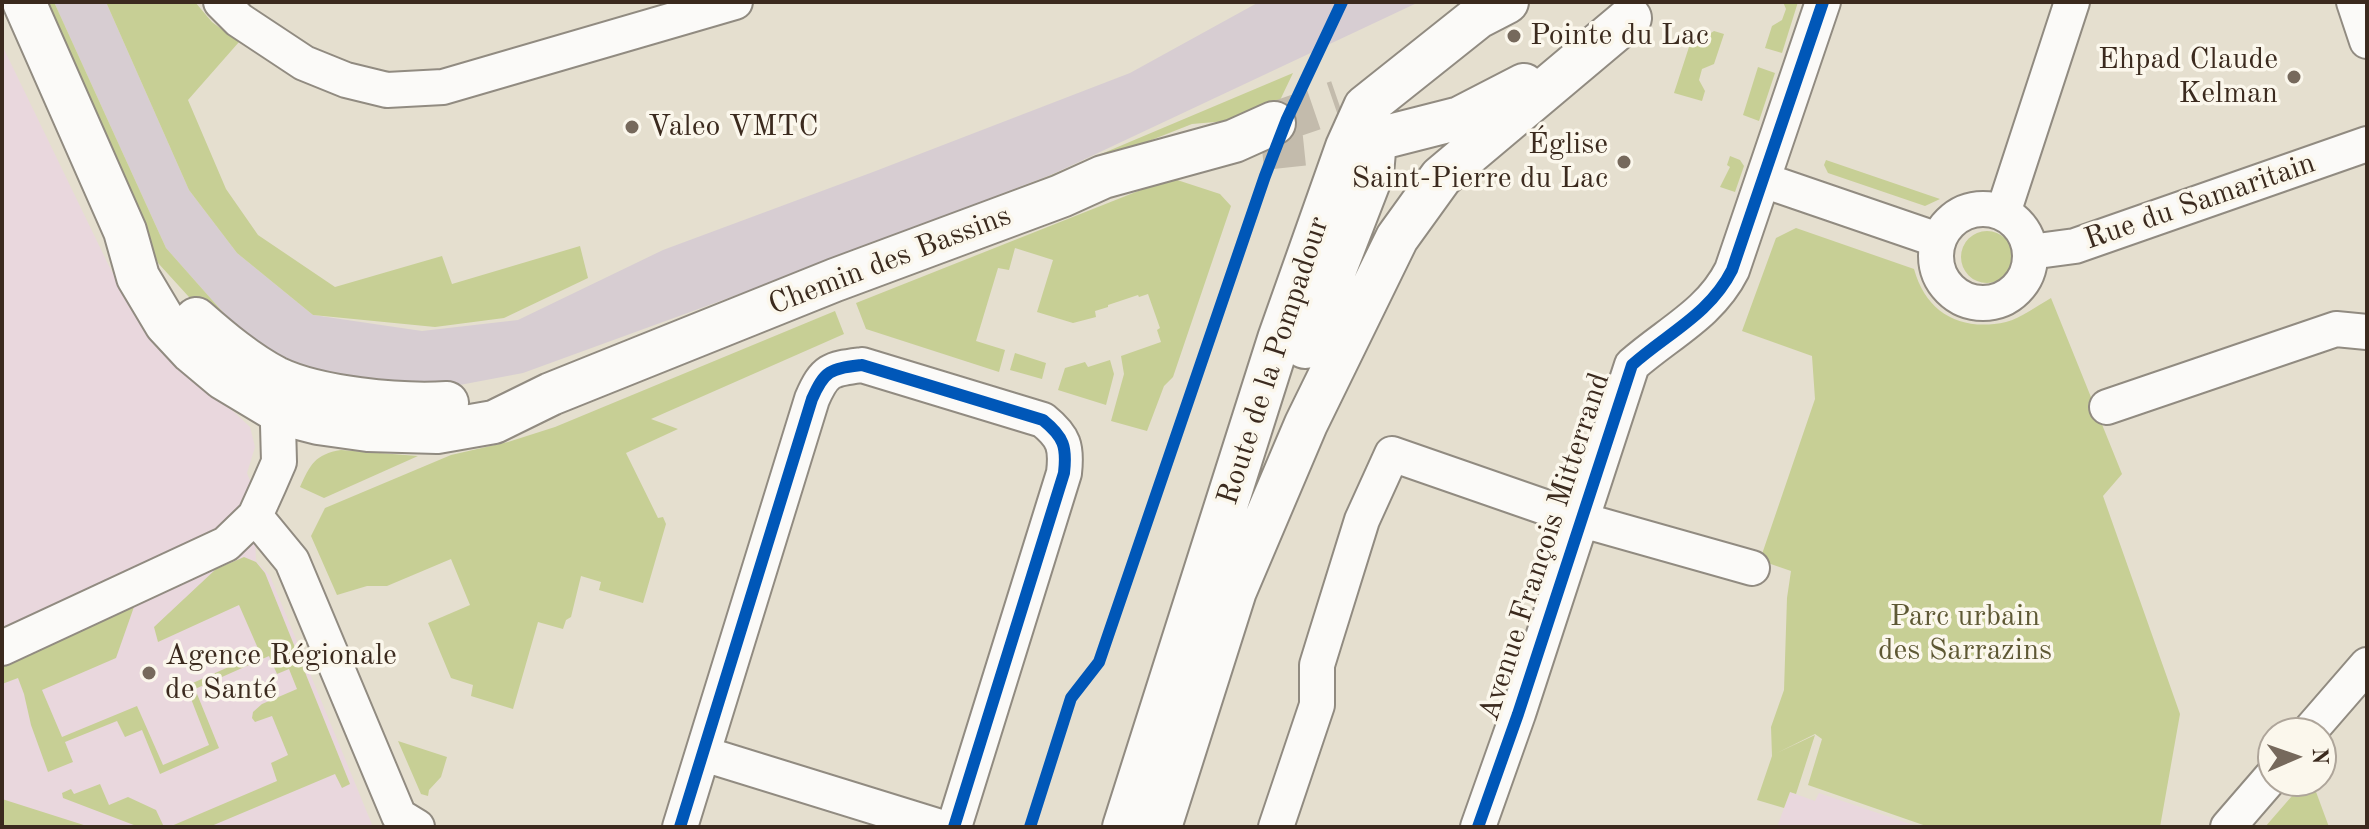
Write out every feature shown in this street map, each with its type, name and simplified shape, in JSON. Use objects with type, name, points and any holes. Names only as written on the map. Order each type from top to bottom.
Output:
[{"type":"main road","points":[[24,2],[125,231],[183,308],[308,405]]},
{"type":"main road","points":[[1349,127],[1478,17],[1507,2]]},
{"type":"main road","points":[[1349,127],[1460,118],[1592,50],[1630,18]]},
{"type":"main road","name":"Route de la Pompadour","points":[[1160,827],[1235,591],[1306,424],[1397,238],[1441,177],[1592,50]]},
{"type":"main road","points":[[1189,734],[1182,701],[1303,351],[1372,174],[1349,127]]},
{"type":"main road","name":"Route de la Pompadour","points":[[1124,827],[1349,127]]},
{"type":"main road","name":"Chemin des Bassins","points":[[308,405],[423,405],[551,394],[1103,177],[1257,137]]},
{"type":"street","points":[[221,2],[239,20],[304,63],[346,80],[387,90],[443,87],[735,2]]},
{"type":"street","name":"Avenue François Mitterrand","points":[[1478,827],[1632,365],[1701,312],[1722,290],[1732,270],[1823,2]]},
{"type":"street","points":[[2003,213],[2006,196],[2072,2]]},
{"type":"street","points":[[2354,2],[2367,41]]},
{"type":"street","name":"Rue du Samaritain","points":[[2030,252],[2075,246],[2367,144]]},
{"type":"street","points":[[1763,180],[1938,240]]},
{"type":"street","points":[[1987,209],[2003,213],[2016,222],[2026,236],[2030,252],[2029,267],[2023,282],[2000,301],[1984,304],[1969,302],[1944,285],[1937,271],[1935,255],[1938,240],[1946,226],[1957,216],[1972,210],[1987,209]]},
{"type":"street","points":[[2107,407],[2336,329],[2367,332]]},
{"type":"street","points":[[680,827],[812,399],[820,380],[836,368],[862,365],[1043,420],[1056,430],[1066,450],[1064,473],[954,827]]},
{"type":"street","points":[[2,648],[226,544],[255,516],[279,462],[306,441],[308,405]]},
{"type":"street","points":[[1276,827],[1317,705],[1317,665],[1362,520],[1392,454],[1582,520],[1752,568]]},
{"type":"street","points":[[255,516],[292,561],[399,816],[417,827]]},
{"type":"street","points":[[2322,717],[2367,665]]},
{"type":"street","points":[[704,754],[940,827]]},
{"type":"street","points":[[2228,827],[2257,793]]},
{"type":"shaded area","points":[[54,2],[106,2],[189,190],[237,253],[313,315],[422,331],[518,320],[663,250],[1130,73],[1259,2],[1419,2],[1049,176],[523,373],[428,391],[289,366],[228,318],[166,248]]},
{"type":"shaded area","points":[[2,45],[141,326],[153,344],[178,369],[250,427],[255,447],[247,473],[253,488],[256,561],[270,576],[373,827],[2,827]]},
{"type":"shaded area","points":[[1790,792],[1815,801],[1819,793],[1919,827],[1777,827]]},
{"type":"green space","points":[[43,2],[54,2],[166,248],[228,318],[289,366],[199,308],[158,263]]},
{"type":"green space","points":[[106,2],[195,2],[212,22],[239,42],[188,100],[226,189],[258,235],[335,287],[442,256],[452,284],[580,246],[588,278],[504,318],[435,327],[313,315],[237,253],[189,190]]},
{"type":"green space","points":[[1783,2],[1798,2],[1782,53],[1765,48],[1772,26],[1782,20],[1786,9]]},
{"type":"green space","points":[[1714,31],[1724,34],[1714,64],[1702,69],[1699,80],[1705,91],[1702,101],[1674,93],[1689,47]]},
{"type":"green space","points":[[1758,67],[1775,73],[1759,121],[1743,115]]},
{"type":"green space","points":[[1293,73],[1272,117],[1192,124],[837,264],[832,259],[1049,176]]},
{"type":"green space","points":[[1730,156],[1740,160],[1744,166],[1735,192],[1720,187],[1730,167],[1727,165]]},
{"type":"green space","points":[[1826,160],[1940,199],[1925,206],[1828,173],[1824,165]]},
{"type":"green space","points":[[1171,178],[1220,194],[1231,206],[1173,377],[1164,386],[1147,431],[1111,421],[1124,374],[1121,356],[1161,342],[1157,330],[1160,328],[1148,294],[1108,305],[1095,311],[1096,317],[1073,323],[1037,312],[1053,260],[1015,248],[1009,270],[998,268],[976,341],[1005,350],[999,372],[866,329],[856,303]]},
{"type":"green space","name":"Parc urbain des Sarrazins","points":[[1796,228],[1914,269],[1927,297],[1948,316],[1960,321],[1974,324],[2006,322],[2051,298],[2122,474],[2103,496],[2180,714],[2160,827],[1929,827],[1808,785],[1822,739],[1815,734],[1777,753],[1815,735],[1796,794],[1790,792],[1784,808],[1757,800],[1772,756],[1771,727],[1784,690],[1787,598],[1791,571],[1762,561],[1761,557],[1815,399],[1812,356],[1742,331],[1776,238]]},
{"type":"green space","points":[[1987,231],[2005,239],[2013,257],[2005,275],[1987,283],[1969,275],[1961,257],[1969,239]]},
{"type":"green space","points":[[835,311],[844,334],[651,419],[678,429],[626,453],[658,518],[663,517],[666,524],[643,603],[599,590],[601,582],[581,576],[571,617],[566,620],[563,629],[538,622],[513,709],[471,696],[473,685],[451,678],[428,623],[470,605],[451,559],[387,586],[367,586],[337,595],[311,536],[325,508],[451,455],[555,427]]},
{"type":"green space","points":[[1015,353],[1046,363],[1042,379],[1010,370]]},
{"type":"green space","points":[[1110,360],[1114,374],[1106,405],[1058,390],[1065,368],[1085,362],[1088,367]]},
{"type":"green space","points":[[341,450],[418,456],[324,498],[300,487],[314,462],[325,454]]},
{"type":"green space","points":[[244,557],[256,562],[265,573],[350,784],[342,788],[335,774],[209,827],[169,827],[277,781],[271,763],[288,755],[272,716],[255,722],[253,712],[262,704],[297,689],[289,669],[277,674],[269,656],[195,689],[219,748],[160,774],[142,730],[125,737],[117,721],[65,742],[73,762],[48,772],[18,678],[2,684],[2,666],[135,604],[116,658],[42,690],[62,737],[137,706],[163,765],[209,745],[186,686],[260,653],[239,605],[158,642],[154,627],[216,569]]},
{"type":"green space","points":[[398,741],[447,757],[441,777],[429,790],[428,796],[421,794]]},
{"type":"green space","points":[[100,784],[109,805],[128,797],[156,810],[164,827],[139,827],[63,798],[62,793],[71,789],[74,794]]},
{"type":"green space","points":[[2291,797],[2318,797],[2329,827],[2265,827]]},
{"type":"green space","points":[[2,799],[90,827],[2,827]]},
{"type":"tunnel","points":[[1274,123],[1338,101]]},
{"type":"tunnel","points":[[1262,149],[1320,143]]},
{"type":"cycle path","points":[[1030,827],[1071,698],[1099,662],[1265,176],[1287,119],[1342,2]]},
{"type":"cycle path","points":[[1478,827],[1632,365],[1700,311],[1732,270],[1823,2]]},
{"type":"cycle path","points":[[680,827],[812,399],[830,372],[862,365],[1043,420],[1060,437],[1064,449],[1064,473],[954,827]]},
{"type":"place","name":"Pointe du Lac","points":[[1514,36]]},
{"type":"place","name":"Ehpad Claude Kelman","points":[[2294,77]]},
{"type":"place","name":"Valeo VMTC","points":[[632,127]]},
{"type":"place","name":"Église Saint-Pierre du Lac","points":[[1624,162]]},
{"type":"place","name":"Agence Régionale de Santé","points":[[149,673]]}]
